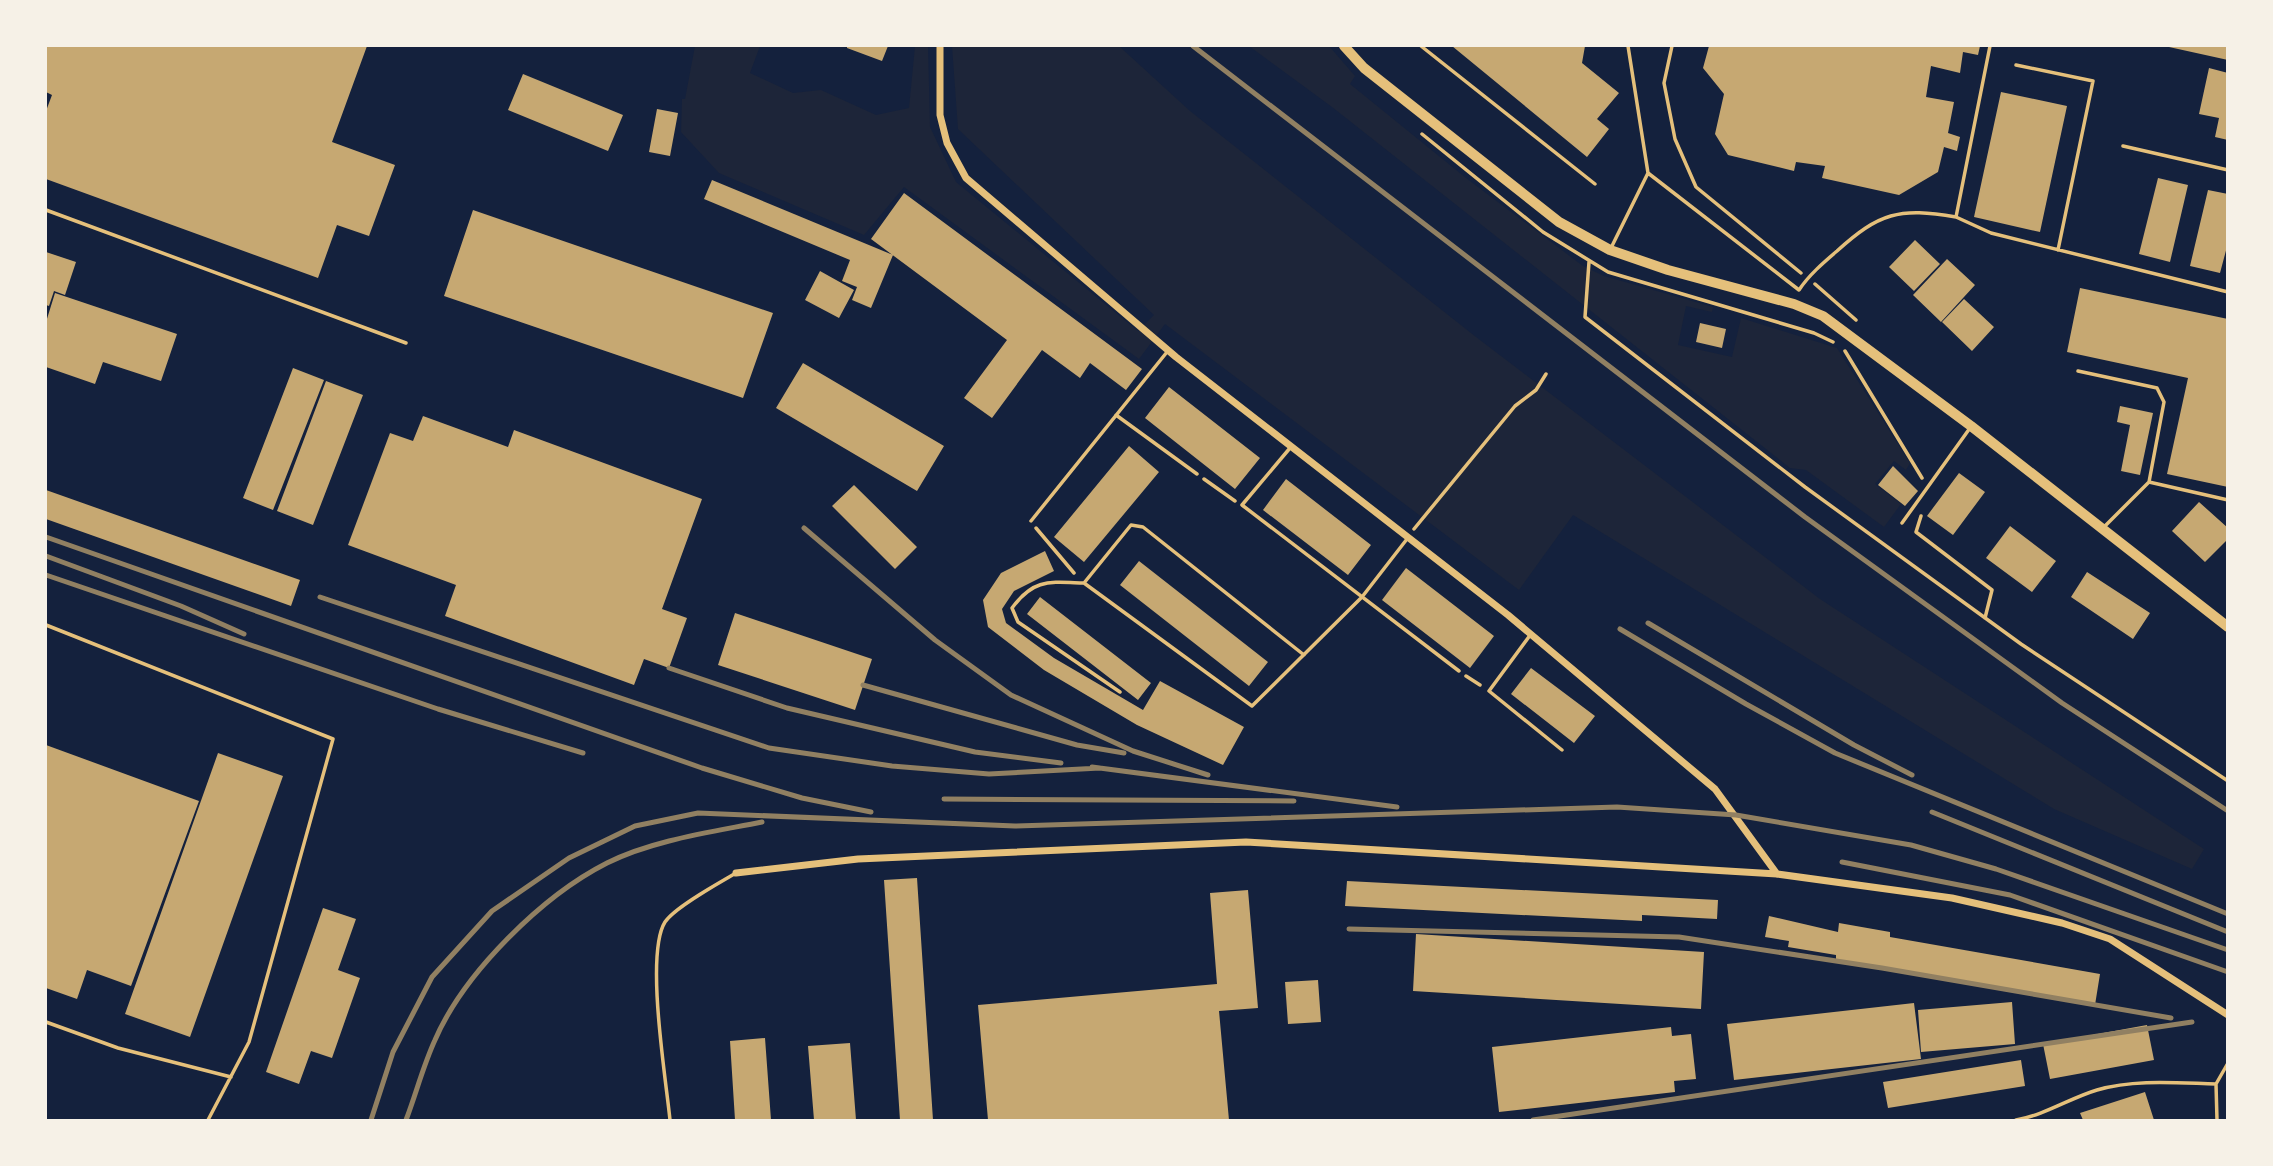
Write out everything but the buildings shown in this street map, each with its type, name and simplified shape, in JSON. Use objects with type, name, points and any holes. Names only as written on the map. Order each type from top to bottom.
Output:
[{"type":"street","points":[[940,46],[940,115],[947,143],[966,178],[1168,350],[1531,634],[1715,789],[1777,874]]},
{"type":"street","points":[[1344,46],[1353,57],[1559,222],[1610,250],[1668,270],[1794,304],[1824,316],[1971,426],[2228,627]]},
{"type":"street","points":[[1353,46],[1353,57]]},
{"type":"street","points":[[736,873],[858,859],[1245,842],[1777,874],[1952,898],[2063,923],[2110,939],[2228,1015]]},
{"type":"lane","points":[[1421,46],[1595,184]]},
{"type":"lane","points":[[1610,250],[1648,173],[1628,46]]},
{"type":"lane","points":[[1956,216],[1990,46]]},
{"type":"lane","points":[[2016,65],[2093,81],[2058,250]]},
{"type":"lane","points":[[2123,146],[2228,170]]},
{"type":"lane","points":[[1648,173],[1799,290]]},
{"type":"lane","points":[[46,210],[406,343]]},
{"type":"lane","points":[[1794,304],[1808,277],[1864,227],[1888,214],[1921,210],[1956,216],[1991,233],[2228,292]]},
{"type":"lane","points":[[1031,521],[1168,350]]},
{"type":"lane","points":[[2078,371],[2157,388],[2164,402],[2149,482],[2126,501],[2102,528]]},
{"type":"lane","points":[[1116,415],[1197,474]]},
{"type":"lane","points":[[1902,523],[1971,426]]},
{"type":"lane","points":[[1291,446],[1242,505],[1459,671]]},
{"type":"lane","points":[[2149,482],[2228,500]]},
{"type":"lane","points":[[1084,583],[1131,525],[1143,527],[1304,654]]},
{"type":"lane","points":[[1120,692],[1018,622],[1012,608],[1026,590],[1050,582],[1084,583],[1252,706],[1362,597],[1408,537]]},
{"type":"lane","points":[[46,625],[332,738],[249,1042],[208,1121]]},
{"type":"lane","points":[[1531,634],[1489,691],[1562,750]]},
{"type":"lane","points":[[670,1121],[656,958],[665,922],[699,895],[736,873]]},
{"type":"lane","points":[[46,1022],[118,1048],[231,1077]]},
{"type":"lane","points":[[2217,1121],[2216,1084],[2228,1063]]},
{"type":"lane","points":[[2017,1121],[2098,1090],[2150,1083],[2216,1084]]},
{"type":"path","points":[[1672,46],[1664,83],[1675,139],[1696,187],[1808,277],[1856,320]]},
{"type":"path","points":[[1589,261],[1585,317],[1805,487],[1994,625],[2228,781]]},
{"type":"path","points":[[1408,537],[1451,481],[1515,407],[1536,390],[1546,374]]},
{"type":"path","points":[[1197,474],[1242,505]]},
{"type":"path","points":[[1031,521],[1056,554],[1084,583]]},
{"type":"path","points":[[1459,671],[1489,691]]},
{"type":"shaded area","points":[[695,46],[760,46],[750,73],[793,93],[821,90],[876,115],[909,108],[915,46],[928,46],[930,127],[956,182],[1138,331],[1154,315],[958,129],[952,46],[1119,46],[1190,111],[1476,337],[1820,599],[2204,849],[2192,869],[2054,809],[1573,515],[1519,590],[1165,324],[1139,359],[904,187],[864,235],[719,173],[681,132],[682,99],[685,99]]},
{"type":"shaded area","points":[[1249,46],[1329,46],[1355,76],[1350,84],[1466,178],[1583,266],[1604,276],[1713,307],[1712,312],[1686,306],[1678,345],[1732,357],[1741,318],[1837,348],[1910,463],[1906,470],[1894,461],[1875,484],[1901,504],[1884,527],[1806,470],[1790,468],[1332,107]]},
{"type":"railway","points":[[1193,46],[1805,517],[2062,703],[2228,811]]},
{"type":"railway","points":[[804,528],[935,640],[1011,695],[1133,751],[1208,775]]},
{"type":"railway","points":[[46,537],[702,768],[802,798],[871,812]]},
{"type":"railway","points":[[46,556],[181,606],[244,634]]},
{"type":"railway","points":[[46,575],[438,709],[583,753]]},
{"type":"railway","points":[[320,597],[769,748],[892,766],[989,774],[1100,768]]},
{"type":"railway","points":[[1648,623],[1854,745],[1912,775]]},
{"type":"railway","points":[[1620,629],[1835,753],[2228,914]]},
{"type":"railway","points":[[669,668],[787,708],[975,752],[1061,763]]},
{"type":"railway","points":[[863,685],[1077,745],[1124,753]]},
{"type":"railway","points":[[1092,767],[1397,807]]},
{"type":"railway","points":[[944,799],[1294,801]]},
{"type":"railway","points":[[371,1120],[393,1052],[432,977],[492,911],[569,858],[635,826],[698,813],[1015,826],[1617,807],[1736,815],[1911,845],[1996,869],[2228,950]]},
{"type":"railway","points":[[1932,812],[2228,932]]},
{"type":"railway","points":[[406,1120],[431,1050],[448,1015],[465,989],[508,939],[557,895],[607,863],[644,848],[762,822]]},
{"type":"railway","points":[[1842,862],[2010,895],[2228,972]]},
{"type":"railway","points":[[1349,929],[1679,937],[1882,968],[2171,1018]]},
{"type":"railway","points":[[1533,1120],[2192,1022]]}]
